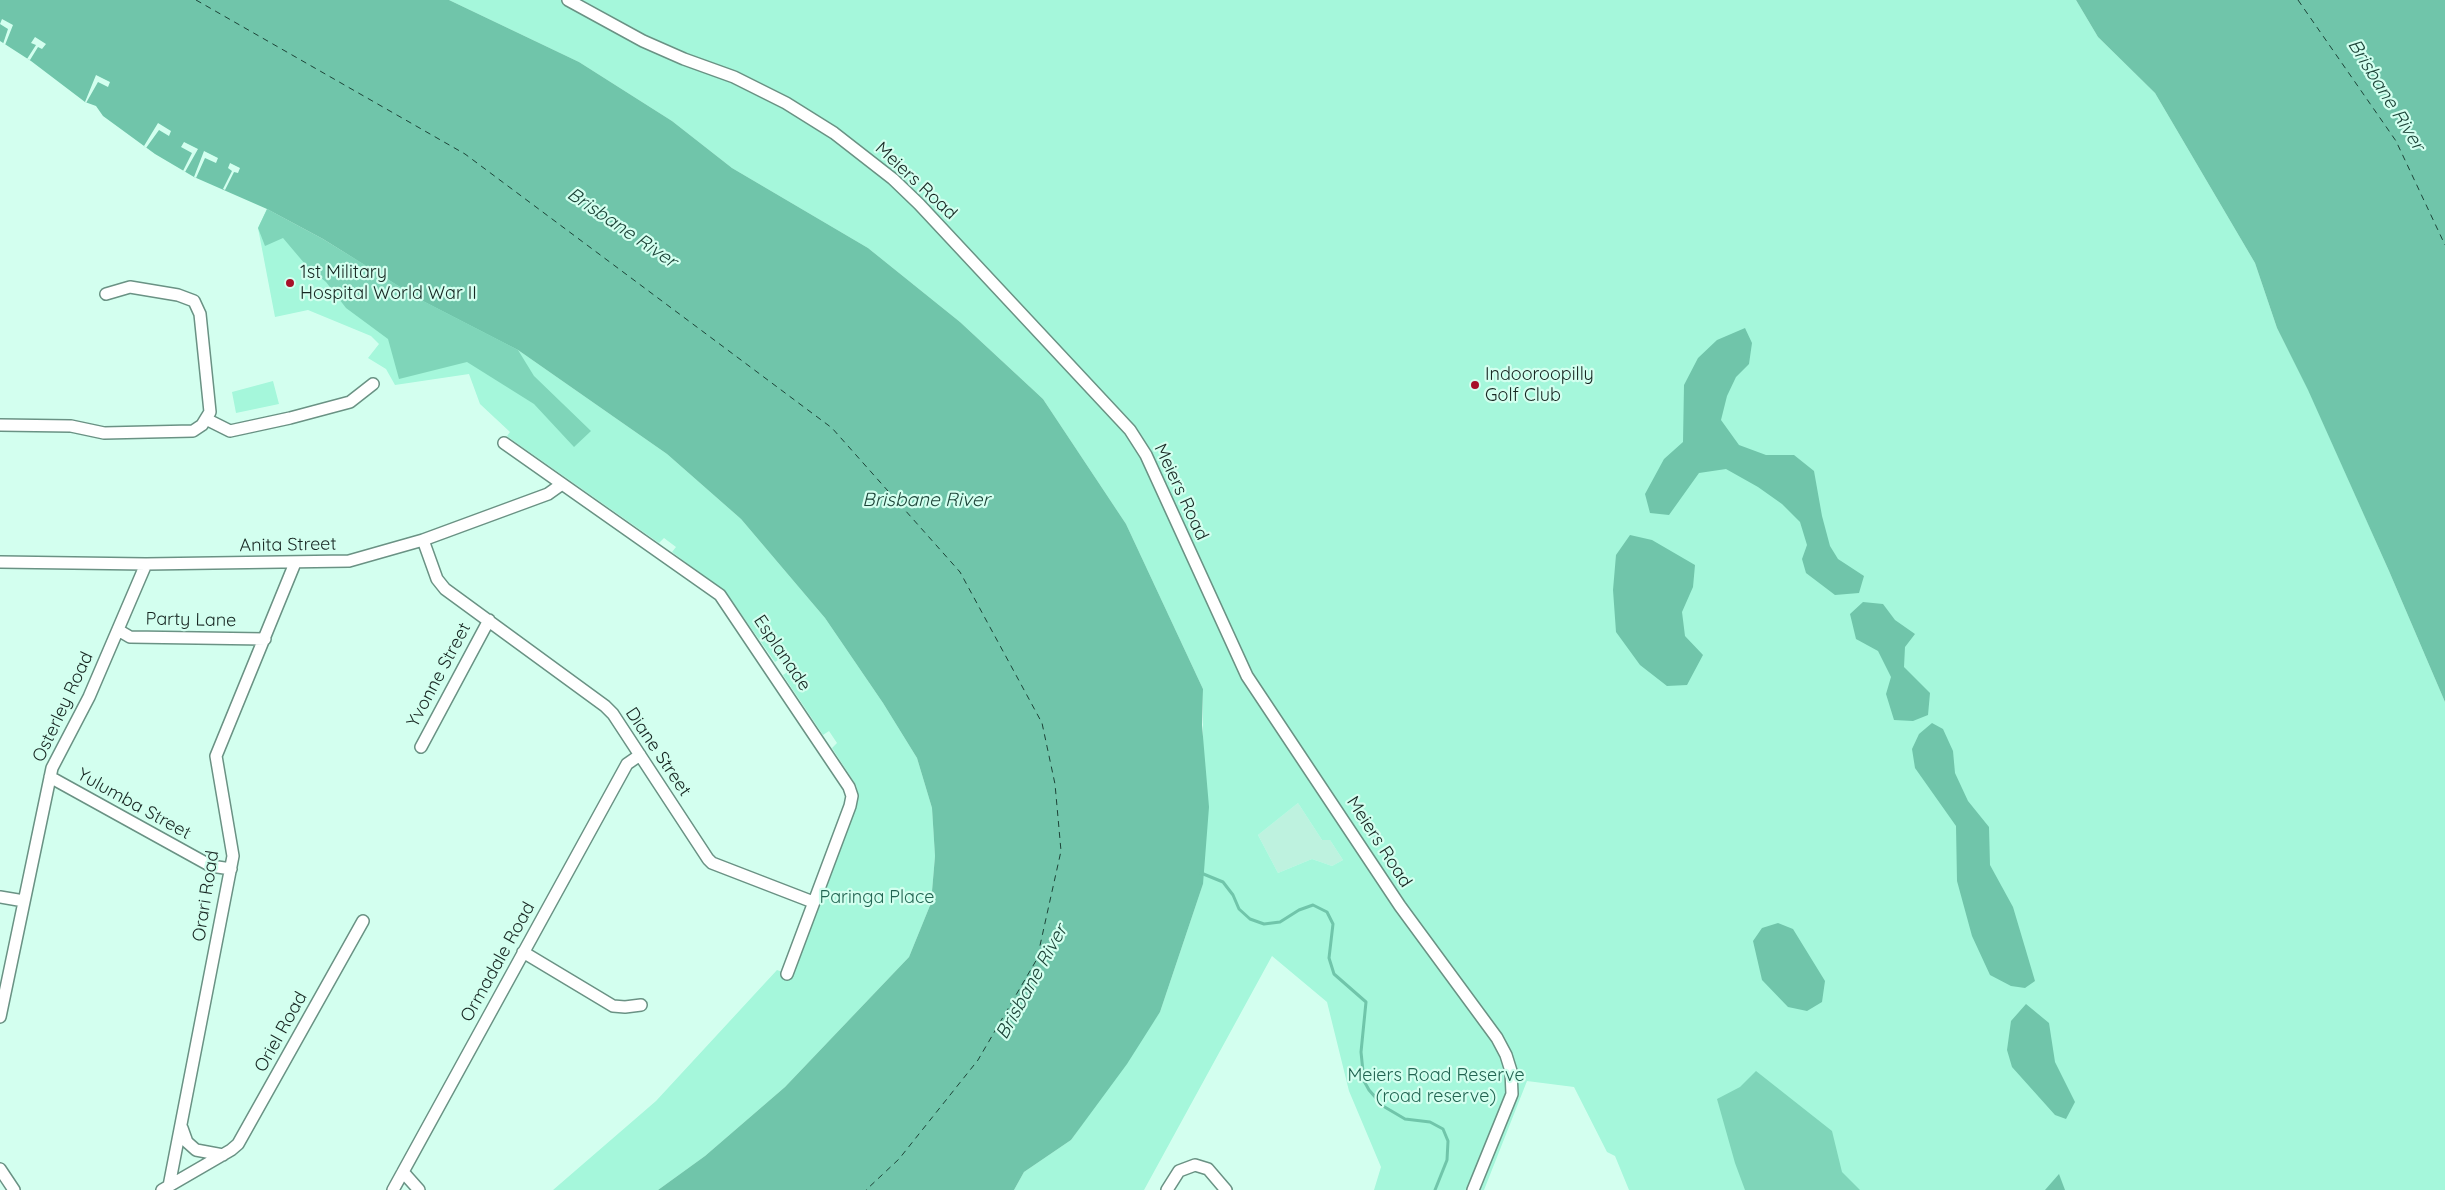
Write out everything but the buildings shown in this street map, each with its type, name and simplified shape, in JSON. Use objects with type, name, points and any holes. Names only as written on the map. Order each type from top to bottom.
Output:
[{"type":"street","name":"Meiers Road","points":[[568,0],[643,41],[734,77],[777,99],[834,133],[893,178],[1130,430],[1146,455],[1247,676],[1400,906],[1497,1038],[1506,1055],[1511,1071],[1512,1094],[1473,1190]]},
{"type":"street","points":[[0,425],[71,426],[104,434],[193,431],[202,425],[210,412],[200,314],[194,301],[178,295],[130,287],[106,294]]},
{"type":"street","points":[[206,419],[230,431],[265,424],[350,402],[372,384]]},
{"type":"street","name":"Esplanade","points":[[504,443],[720,594],[849,787],[852,796],[850,806],[787,974]]},
{"type":"street","name":"Anita Street","points":[[0,562],[146,564],[349,561],[423,540],[556,490],[562,484]]},
{"type":"street","name":"Diane Street","points":[[423,540],[437,579],[445,589],[613,714],[712,863],[813,902]]},
{"type":"street","name":"Orari Road","points":[[166,1188],[182,1126],[233,856],[216,756],[295,563]]},
{"type":"street","name":"Osterley Road","points":[[0,1018],[52,768],[89,697],[146,564]]},
{"type":"street","name":"Yvonne Street","points":[[421,747],[489,620]]},
{"type":"street","name":"Party Lane","points":[[118,630],[130,637],[265,639]]},
{"type":"street","name":"Ormadale Road","points":[[392,1190],[628,764],[640,755]]},
{"type":"street","name":"Yulumba Street","points":[[50,777],[211,866],[231,869]]},
{"type":"street","points":[[0,897],[24,901]]},
{"type":"street","name":"Oriel Road","points":[[166,1188],[223,1155],[238,1144],[363,921]]},
{"type":"street","points":[[523,952],[613,1006],[624,1007],[641,1004]]},
{"type":"street","points":[[182,1126],[188,1142],[196,1150],[223,1155]]},
{"type":"street","points":[[1167,1190],[1179,1171],[1196,1165],[1208,1169],[1226,1190]]},
{"type":"street","points":[[0,1169],[14,1190]]},
{"type":"street","points":[[403,1172],[419,1190]]},
{"type":"shaded area","points":[[267,209],[323,239],[421,300],[518,350],[534,376],[591,431],[574,447],[534,404],[467,362],[399,379],[388,339],[346,308],[326,282],[305,264],[283,238],[265,246],[258,228]]},
{"type":"shaded area","points":[[1298,803],[1322,840],[1330,840],[1343,860],[1332,866],[1312,859],[1278,873],[1258,835]]},
{"type":"shaded area","points":[[1756,1071],[1832,1131],[1842,1172],[1860,1190],[1745,1190],[1735,1163],[1717,1099],[1740,1087]]},
{"type":"green space","name":"Meiers Road Reserve (road reserve)","points":[[449,0],[2076,0],[2098,37],[2155,93],[2255,263],[2277,328],[2308,389],[2445,702],[2445,1190],[1629,1190],[1615,1156],[1607,1152],[1574,1087],[1527,1081],[1484,1190],[1374,1190],[1381,1167],[1349,1091],[1327,1002],[1272,956],[1144,1190],[1014,1190],[1024,1172],[1071,1140],[1160,1012],[1203,884],[1203,689],[1126,524],[1043,399],[960,322],[868,248],[732,168],[672,121],[579,62]],"holes":[[[1298,803],[1322,840],[1330,840],[1343,860],[1332,866],[1312,859],[1278,873],[1258,835]]]},
{"type":"green space","name":"Paringa Place","points":[[267,209],[518,350],[667,454],[741,519],[825,618],[883,703],[917,758],[932,808],[935,856],[931,903],[909,957],[785,1087],[705,1156],[658,1190],[553,1190],[656,1101],[777,970],[793,976],[857,802],[856,785],[832,748],[837,743],[829,731],[823,735],[783,675],[789,671],[781,658],[775,662],[727,594],[672,552],[676,547],[664,538],[659,543],[507,436],[510,432],[480,404],[469,374],[395,385],[386,369],[368,358],[379,344],[371,336],[308,310],[275,317],[258,228]]},
{"type":"green space","points":[[273,381],[279,404],[236,413],[232,392]]},
{"type":"water","name":"Brisbane River","points":[[0,0],[449,0],[579,62],[672,121],[732,168],[868,248],[960,322],[1043,399],[1126,524],[1203,689],[1202,725],[1209,807],[1203,884],[1160,1012],[1127,1064],[1071,1140],[1024,1172],[1014,1190],[658,1190],[705,1156],[785,1087],[909,957],[931,903],[935,856],[932,808],[917,758],[883,703],[825,618],[741,519],[667,454],[518,350],[421,300],[323,239],[267,209],[194,177],[155,154],[103,116],[96,106],[85,102],[31,61],[0,41]]},
{"type":"water","name":"Brisbane River","points":[[2076,0],[2445,0],[2445,702],[2308,390],[2277,328],[2255,263],[2155,93],[2098,37]]},
{"type":"water","points":[[1745,328],[1752,343],[1749,364],[1736,377],[1727,396],[1721,420],[1739,445],[1766,455],[1794,455],[1814,471],[1822,516],[1830,546],[1838,559],[1864,576],[1859,593],[1835,595],[1806,573],[1802,559],[1807,545],[1800,522],[1782,504],[1758,487],[1726,469],[1699,473],[1669,515],[1650,513],[1645,494],[1664,459],[1683,442],[1684,385],[1698,358],[1717,340]]},
{"type":"water","points":[[1630,535],[1652,540],[1695,565],[1693,587],[1682,612],[1685,636],[1703,655],[1687,685],[1667,686],[1640,665],[1616,632],[1613,590],[1616,555]]},
{"type":"water","points":[[1863,602],[1883,604],[1895,620],[1915,634],[1905,647],[1904,667],[1930,693],[1928,715],[1913,721],[1894,720],[1886,694],[1891,677],[1878,651],[1856,639],[1850,614]]},
{"type":"water","points":[[1932,723],[1943,729],[1953,751],[1955,773],[1968,801],[1989,827],[1990,865],[2013,907],[2035,981],[2025,988],[2011,986],[1990,975],[1972,936],[1957,881],[1956,826],[1915,768],[1912,749],[1919,734]]},
{"type":"water","points":[[1778,923],[1793,929],[1825,981],[1822,1002],[1807,1011],[1788,1007],[1762,980],[1753,941],[1762,928]]},
{"type":"water","points":[[2026,1004],[2049,1023],[2055,1062],[2075,1102],[2066,1119],[2055,1115],[2012,1067],[2007,1050],[2011,1021]]},
{"type":"water","points":[[2059,1174],[2065,1190],[2045,1190]]},
{"type":"pier","points":[[2,19],[13,25],[5,45],[3,44],[8,29],[0,24]]},
{"type":"pier","points":[[35,37],[46,44],[42,49],[38,47],[30,60],[27,59],[36,45],[31,43]]},
{"type":"pier","points":[[96,75],[110,82],[108,87],[98,82],[86,103],[85,102]]},
{"type":"pier","points":[[158,123],[171,131],[169,136],[159,130],[146,148],[144,146]]},
{"type":"pier","points":[[184,142],[198,149],[185,172],[183,171],[192,153],[181,147]]},
{"type":"pier","points":[[204,151],[218,158],[216,163],[205,158],[196,178],[194,177]]},
{"type":"pier","points":[[230,163],[240,168],[238,173],[234,172],[225,190],[223,189],[232,171],[228,168]]},
{"type":"waterway","points":[[1201,873],[1223,882],[1233,895],[1239,909],[1250,919],[1264,924],[1280,922],[1299,910],[1313,905],[1327,912],[1333,924],[1329,958],[1334,974],[1366,1002],[1361,1052],[1364,1081],[1383,1106],[1405,1119],[1430,1122],[1443,1129],[1448,1141],[1447,1160],[1435,1190]]},
{"type":"ferry route","points":[[196,0],[465,154],[832,428],[960,572],[1042,723],[1055,784],[1061,851],[1037,959],[978,1060],[899,1159],[866,1190]]},
{"type":"ferry route","points":[[2298,0],[2396,141],[2445,245]]},
{"type":"place","name":"1st Military Hospital World War II","points":[[290,283]]},
{"type":"place","name":"Indooroopilly Golf Club","points":[[1475,385]]}]
